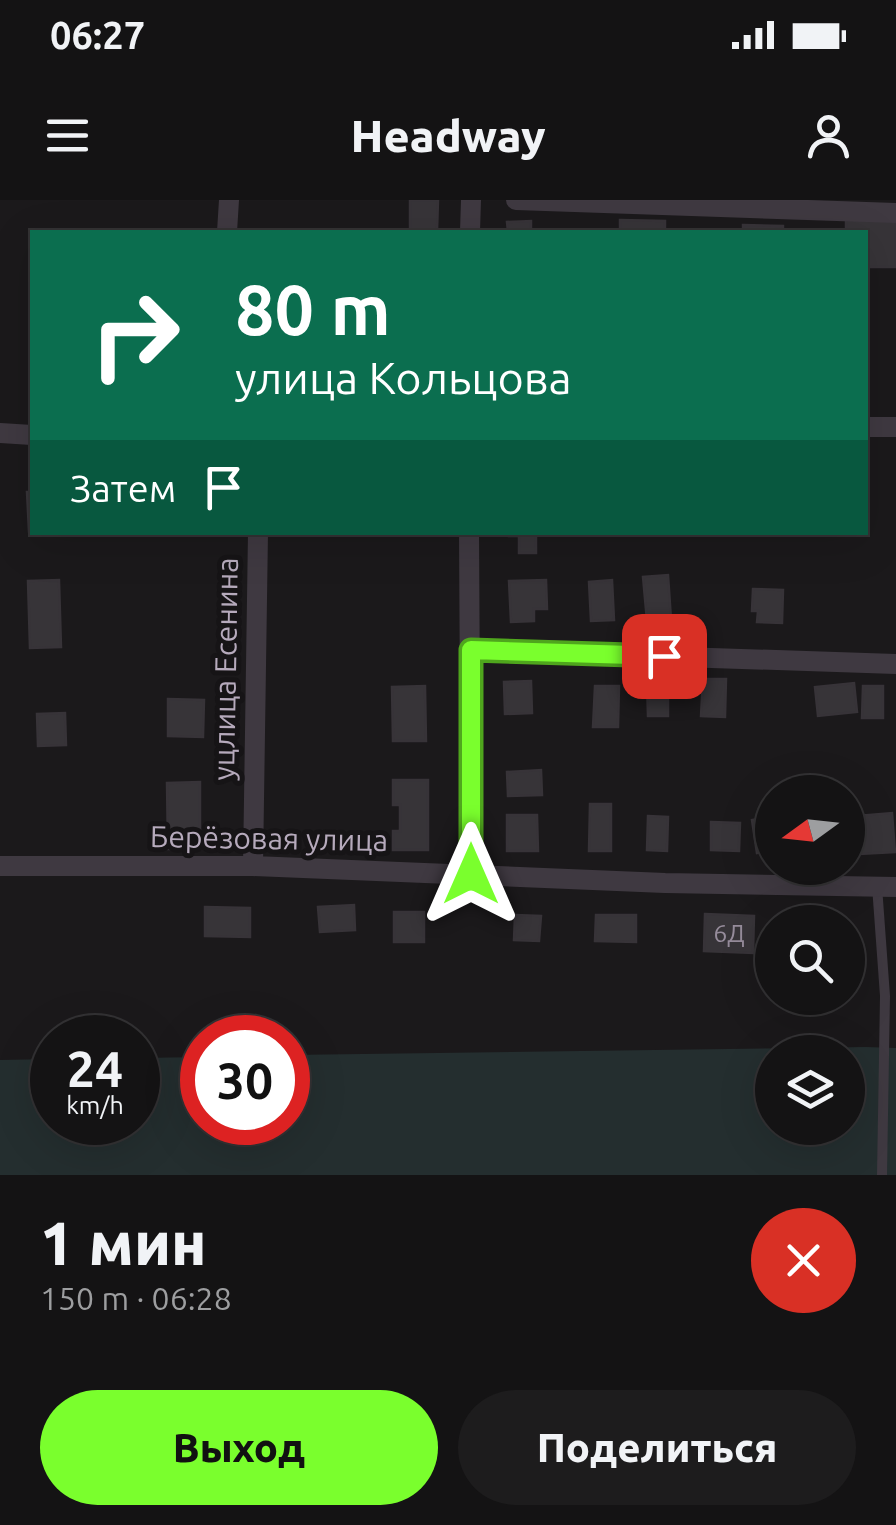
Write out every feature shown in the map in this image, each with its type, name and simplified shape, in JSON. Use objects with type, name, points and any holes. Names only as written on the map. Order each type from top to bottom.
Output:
[{"type":"street","points":[[227,230],[229,200]]},
{"type":"street","points":[[470,230],[471,200]]},
{"type":"street","points":[[516,200],[896,213]]},
{"type":"street","points":[[868,427],[896,427]]},
{"type":"street","points":[[0,434],[30,434]]},
{"type":"street","name":"уцлица Есенина","points":[[252,866],[258,535]]},
{"type":"street","points":[[468,535],[471,874]]},
{"type":"street","points":[[471,650],[896,664]]},
{"type":"street","name":"Берёзовая улица","points":[[0,866],[252,866],[665,883],[887,886]]},
{"type":"lane","points":[[882,1175],[887,886]]},
{"type":"shaded area","points":[[865,1047],[896,1048],[896,1175],[0,1175],[0,1060],[30,1059],[30,1145],[160,1145],[160,1058],[180,1057],[180,1145],[310,1145],[310,1055],[755,1049],[755,1145],[865,1145]]},
{"type":"building","points":[[410,200],[438,200],[437,230],[410,230]]},
{"type":"building","points":[[846,219],[896,219],[896,267],[868,267],[868,230],[846,230]]},
{"type":"building","points":[[620,220],[665,221],[665,230],[620,230]]},
{"type":"building","points":[[531,221],[531,230],[508,230],[507,222]]},
{"type":"building","points":[[743,225],[783,226],[783,230],[743,230]]},
{"type":"building","points":[[27,492],[30,492],[29,531]]},
{"type":"building","points":[[536,535],[536,553],[519,553],[519,536],[509,536]]},
{"type":"building","points":[[668,575],[671,619],[647,621],[643,577]]},
{"type":"building","points":[[59,580],[61,647],[30,648],[28,581]]},
{"type":"building","points":[[546,580],[547,609],[534,609],[534,621],[511,622],[509,581]]},
{"type":"building","points":[[612,580],[614,620],[591,621],[589,582]]},
{"type":"building","points":[[753,589],[783,590],[782,623],[757,622],[758,611],[752,611]]},
{"type":"building","points":[[703,679],[726,679],[725,717],[701,716]]},
{"type":"building","points":[[531,681],[532,713],[505,714],[504,682]]},
{"type":"building","points":[[668,683],[668,716],[648,716],[647,684]]},
{"type":"building","points":[[854,683],[857,712],[818,716],[815,687]]},
{"type":"building","points":[[425,686],[426,741],[393,741],[392,687]]},
{"type":"building","points":[[595,686],[619,686],[618,727],[593,727]]},
{"type":"building","points":[[863,686],[883,686],[883,718],[862,718]]},
{"type":"building","points":[[168,699],[204,700],[203,737],[168,736]]},
{"type":"building","points":[[65,713],[66,745],[38,746],[37,714]]},
{"type":"building","points":[[541,770],[542,795],[508,796],[507,772]]},
{"type":"building","points":[[393,780],[428,780],[428,850],[393,850],[393,831],[400,831],[400,805],[393,805]]},
{"type":"building","points":[[200,782],[200,849],[168,849],[167,783]]},
{"type":"building","points":[[590,804],[611,804],[611,851],[589,851]]},
{"type":"building","points":[[892,813],[895,852],[865,854],[865,815]]},
{"type":"building","points":[[507,815],[537,815],[538,851],[507,851]]},
{"type":"building","points":[[648,816],[668,817],[667,851],[647,850]]},
{"type":"building","points":[[711,822],[740,823],[739,851],[711,850]]},
{"type":"building","points":[[354,905],[355,930],[320,932],[318,907]]},
{"type":"building","points":[[205,907],[250,908],[250,937],[205,936]]},
{"type":"building","points":[[394,912],[424,912],[424,942],[394,942]]},
{"type":"building","points":[[705,914],[754,916],[753,953],[704,951]]},
{"type":"building","points":[[515,915],[541,916],[539,941],[514,940]]},
{"type":"building","points":[[596,915],[636,915],[636,942],[595,941]]},
{"type":"route","points":[[471,874],[471,650],[664,656]]}]
